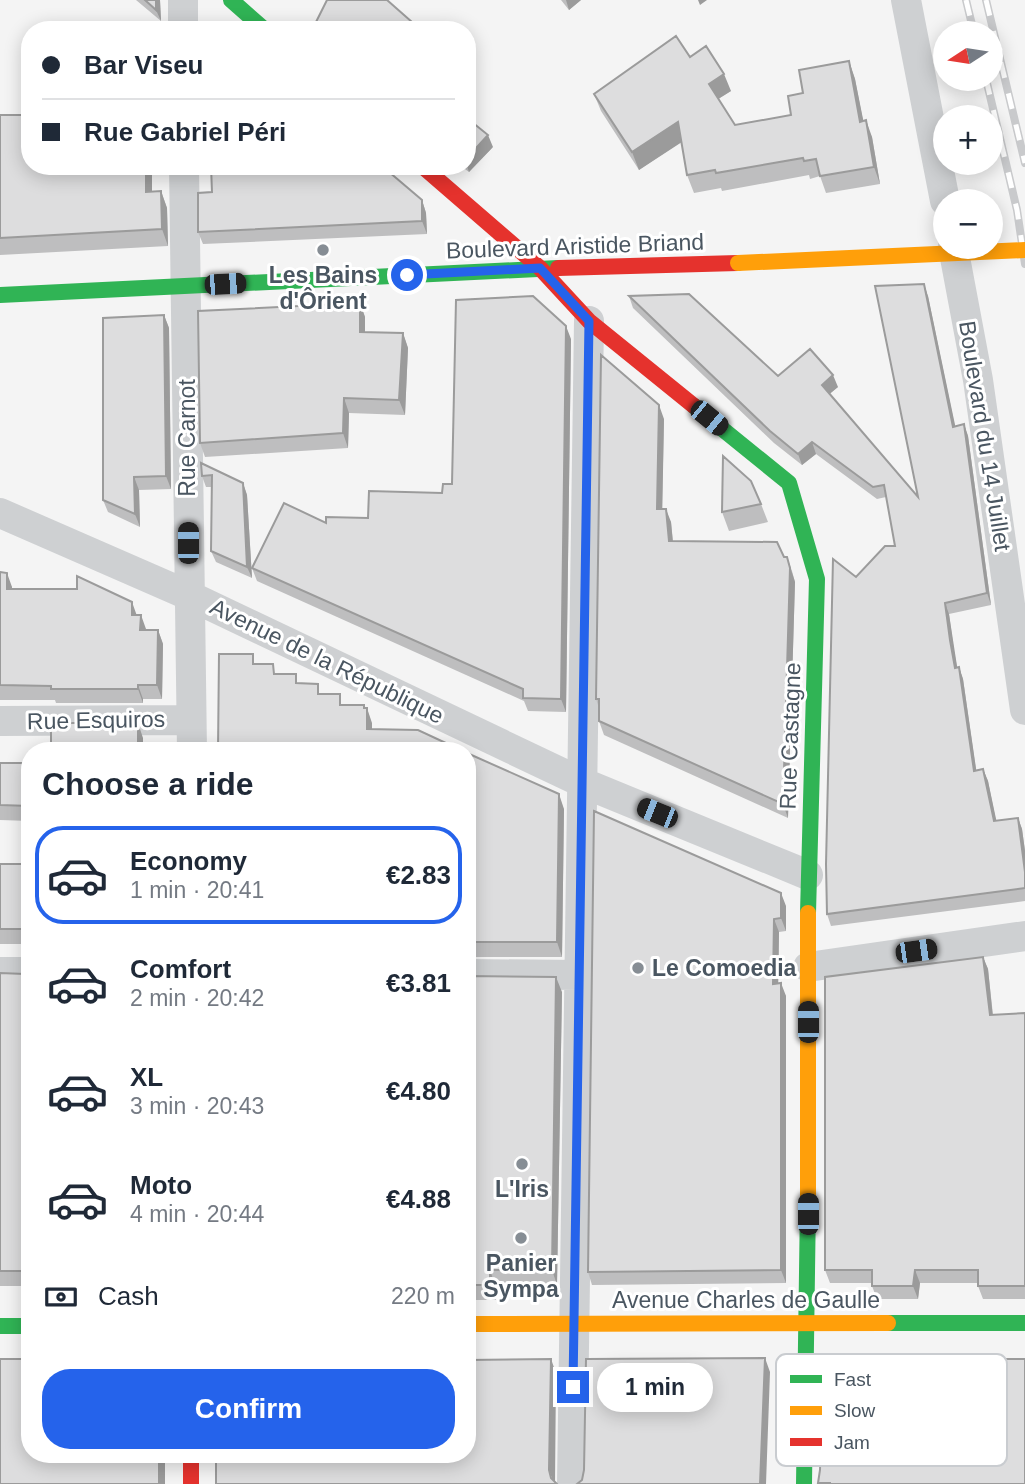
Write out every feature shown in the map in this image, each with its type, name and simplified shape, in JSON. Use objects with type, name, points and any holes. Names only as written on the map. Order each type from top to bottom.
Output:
[{"type":"main road","points":[[231,0],[255,21]]},
{"type":"main road","name":"Rue Castagne","points":[[432,175],[540,268],[589,321],[789,483],[817,579],[808,875],[807,1354]]},
{"type":"main road","name":"Boulevard Aristide Briand","points":[[0,295],[540,268],[738,263],[1025,250]]},
{"type":"main road","name":"Avenue Charles de Gaulle","points":[[476,1324],[1025,1323]]},
{"type":"main road","points":[[0,1326],[21,1326]]},
{"type":"main road","points":[[191,1463],[191,1484]]},
{"type":"main road","name":"Rue Castagne","points":[[804,1466],[804,1484]]},
{"type":"street","points":[[183,0],[183,21]]},
{"type":"street","points":[[906,0],[943,189]]},
{"type":"street","name":"Rue Carnot","points":[[184,175],[192,742]]},
{"type":"street","name":"Boulevard du 14 Juillet","points":[[955,259],[978,380],[1025,709]]},
{"type":"street","points":[[572,1484],[589,321]]},
{"type":"street","name":"Avenue de la République","points":[[0,513],[188,595],[581,782],[808,875]]},
{"type":"street","name":"Rue Esquiros","points":[[0,721],[191,720]]},
{"type":"street","points":[[808,967],[1025,936]]},
{"type":"street","points":[[0,972],[21,972]]},
{"type":"street","points":[[476,974],[579,975]]},
{"type":"building","points":[[145,0],[156,0],[156,10]]},
{"type":"building","points":[[327,0],[387,0],[411,21],[316,21]]},
{"type":"building","points":[[676,36],[690,57],[706,46],[724,74],[709,84],[735,125],[791,115],[788,96],[803,93],[799,70],[849,61],[860,122],[866,120],[874,167],[820,176],[816,159],[804,161],[803,158],[716,173],[715,170],[687,175],[678,122],[632,152],[594,94]]},
{"type":"building","points":[[0,115],[21,115],[21,175],[146,175],[146,192],[161,191],[162,229],[0,238]]},
{"type":"building","points":[[476,125],[488,135],[476,148]]},
{"type":"building","points":[[211,175],[393,175],[422,200],[422,221],[198,232],[198,193],[212,192]]},
{"type":"building","points":[[924,284],[953,427],[964,424],[987,593],[945,603],[950,640],[955,668],[959,667],[974,771],[983,769],[994,821],[1018,818],[1025,888],[827,914],[833,559],[856,577],[885,546],[895,546],[884,485],[873,487],[812,442],[798,454],[770,431],[629,296],[689,294],[778,376],[810,349],[833,375],[822,385],[918,497],[875,286]]},
{"type":"building","points":[[533,296],[566,326],[561,699],[523,698],[523,689],[252,568],[284,503],[326,523],[326,517],[368,518],[369,491],[442,493],[443,484],[452,484],[456,300]]},
{"type":"building","points":[[360,303],[360,332],[403,333],[399,400],[344,398],[343,433],[200,443],[198,311]]},
{"type":"building","points":[[164,315],[166,476],[134,477],[135,514],[103,500],[103,318]]},
{"type":"building","points":[[601,355],[659,405],[657,509],[666,509],[669,541],[777,542],[784,557],[787,557],[790,568],[783,804],[599,721],[599,699],[596,699]]},
{"type":"building","points":[[723,456],[751,481],[761,504],[722,512]]},
{"type":"building","points":[[201,463],[243,483],[247,567],[211,551],[212,475],[202,476]]},
{"type":"building","points":[[0,572],[7,573],[7,589],[77,589],[77,576],[132,602],[132,615],[141,615],[140,630],[158,630],[157,685],[138,685],[138,689],[51,689],[51,686],[0,685]]},
{"type":"building","points":[[219,654],[253,654],[253,664],[273,664],[274,674],[296,674],[296,683],[318,684],[318,694],[340,694],[340,705],[364,705],[364,708],[367,708],[367,729],[418,730],[444,742],[218,742]]},
{"type":"building","points":[[51,723],[138,723],[138,742],[51,742]]},
{"type":"building","points":[[476,757],[559,794],[557,942],[476,942]]},
{"type":"building","points":[[0,763],[21,763],[21,806],[0,805]]},
{"type":"building","points":[[594,811],[781,893],[781,918],[774,919],[773,984],[781,983],[781,1270],[588,1272]]},
{"type":"building","points":[[0,864],[21,864],[21,929],[0,929]]},
{"type":"building","points":[[983,957],[990,1015],[1025,1013],[1025,1286],[978,1286],[978,1270],[915,1270],[913,1286],[872,1286],[872,1270],[825,1270],[825,977]]},
{"type":"building","points":[[0,973],[21,974],[21,1271],[0,1271]]},
{"type":"building","points":[[476,976],[556,977],[552,1270],[490,1270],[490,1285],[476,1285]]},
{"type":"building","points":[[765,1358],[760,1484],[577,1484],[582,1480],[584,1470],[586,1359]]},
{"type":"building","points":[[0,1359],[21,1359],[21,1463],[159,1463],[159,1484],[0,1484]]},
{"type":"building","points":[[551,1359],[549,1470],[551,1478],[557,1484],[216,1484],[216,1463],[476,1463],[476,1360]]},
{"type":"building","points":[[1007,1359],[1025,1359],[1025,1484],[830,1484],[818,1483],[820,1466],[1007,1466]]},
{"type":"railway","points":[[966,0],[971,21]]},
{"type":"railway","points":[[986,0],[1025,163]]},
{"type":"railway","points":[[989,91],[1017,210],[1025,264]]},
{"type":"traffic: fast","points":[[231,0],[255,21]]},
{"type":"traffic: fast","points":[[0,295],[558,268]]},
{"type":"traffic: fast","points":[[694,406],[789,483],[817,579],[808,913]]},
{"type":"traffic: fast","points":[[806,1354],[808,1202]]},
{"type":"traffic: fast","points":[[888,1323],[1025,1323]]},
{"type":"traffic: fast","points":[[0,1326],[21,1326]]},
{"type":"traffic: fast","points":[[804,1466],[804,1484]]},
{"type":"traffic: slow","points":[[738,263],[1025,250]]},
{"type":"traffic: slow","points":[[808,913],[808,1202]]},
{"type":"traffic: slow","points":[[476,1324],[888,1323]]},
{"type":"traffic: jam","points":[[432,175],[540,268],[589,321],[694,406]]},
{"type":"traffic: jam","points":[[558,268],[738,263]]},
{"type":"traffic: jam","points":[[191,1463],[191,1484]]},
{"type":"place","name":"Les Bains d'Ôrient","points":[[323,250]]},
{"type":"place","name":"Le Comoedia","points":[[638,968]]},
{"type":"place","name":"L'Iris","points":[[522,1164]]},
{"type":"place","name":"Panier Sympa","points":[[521,1238]]},
{"type":"route","points":[[407,275],[540,268],[589,321],[573,1387]]}]
